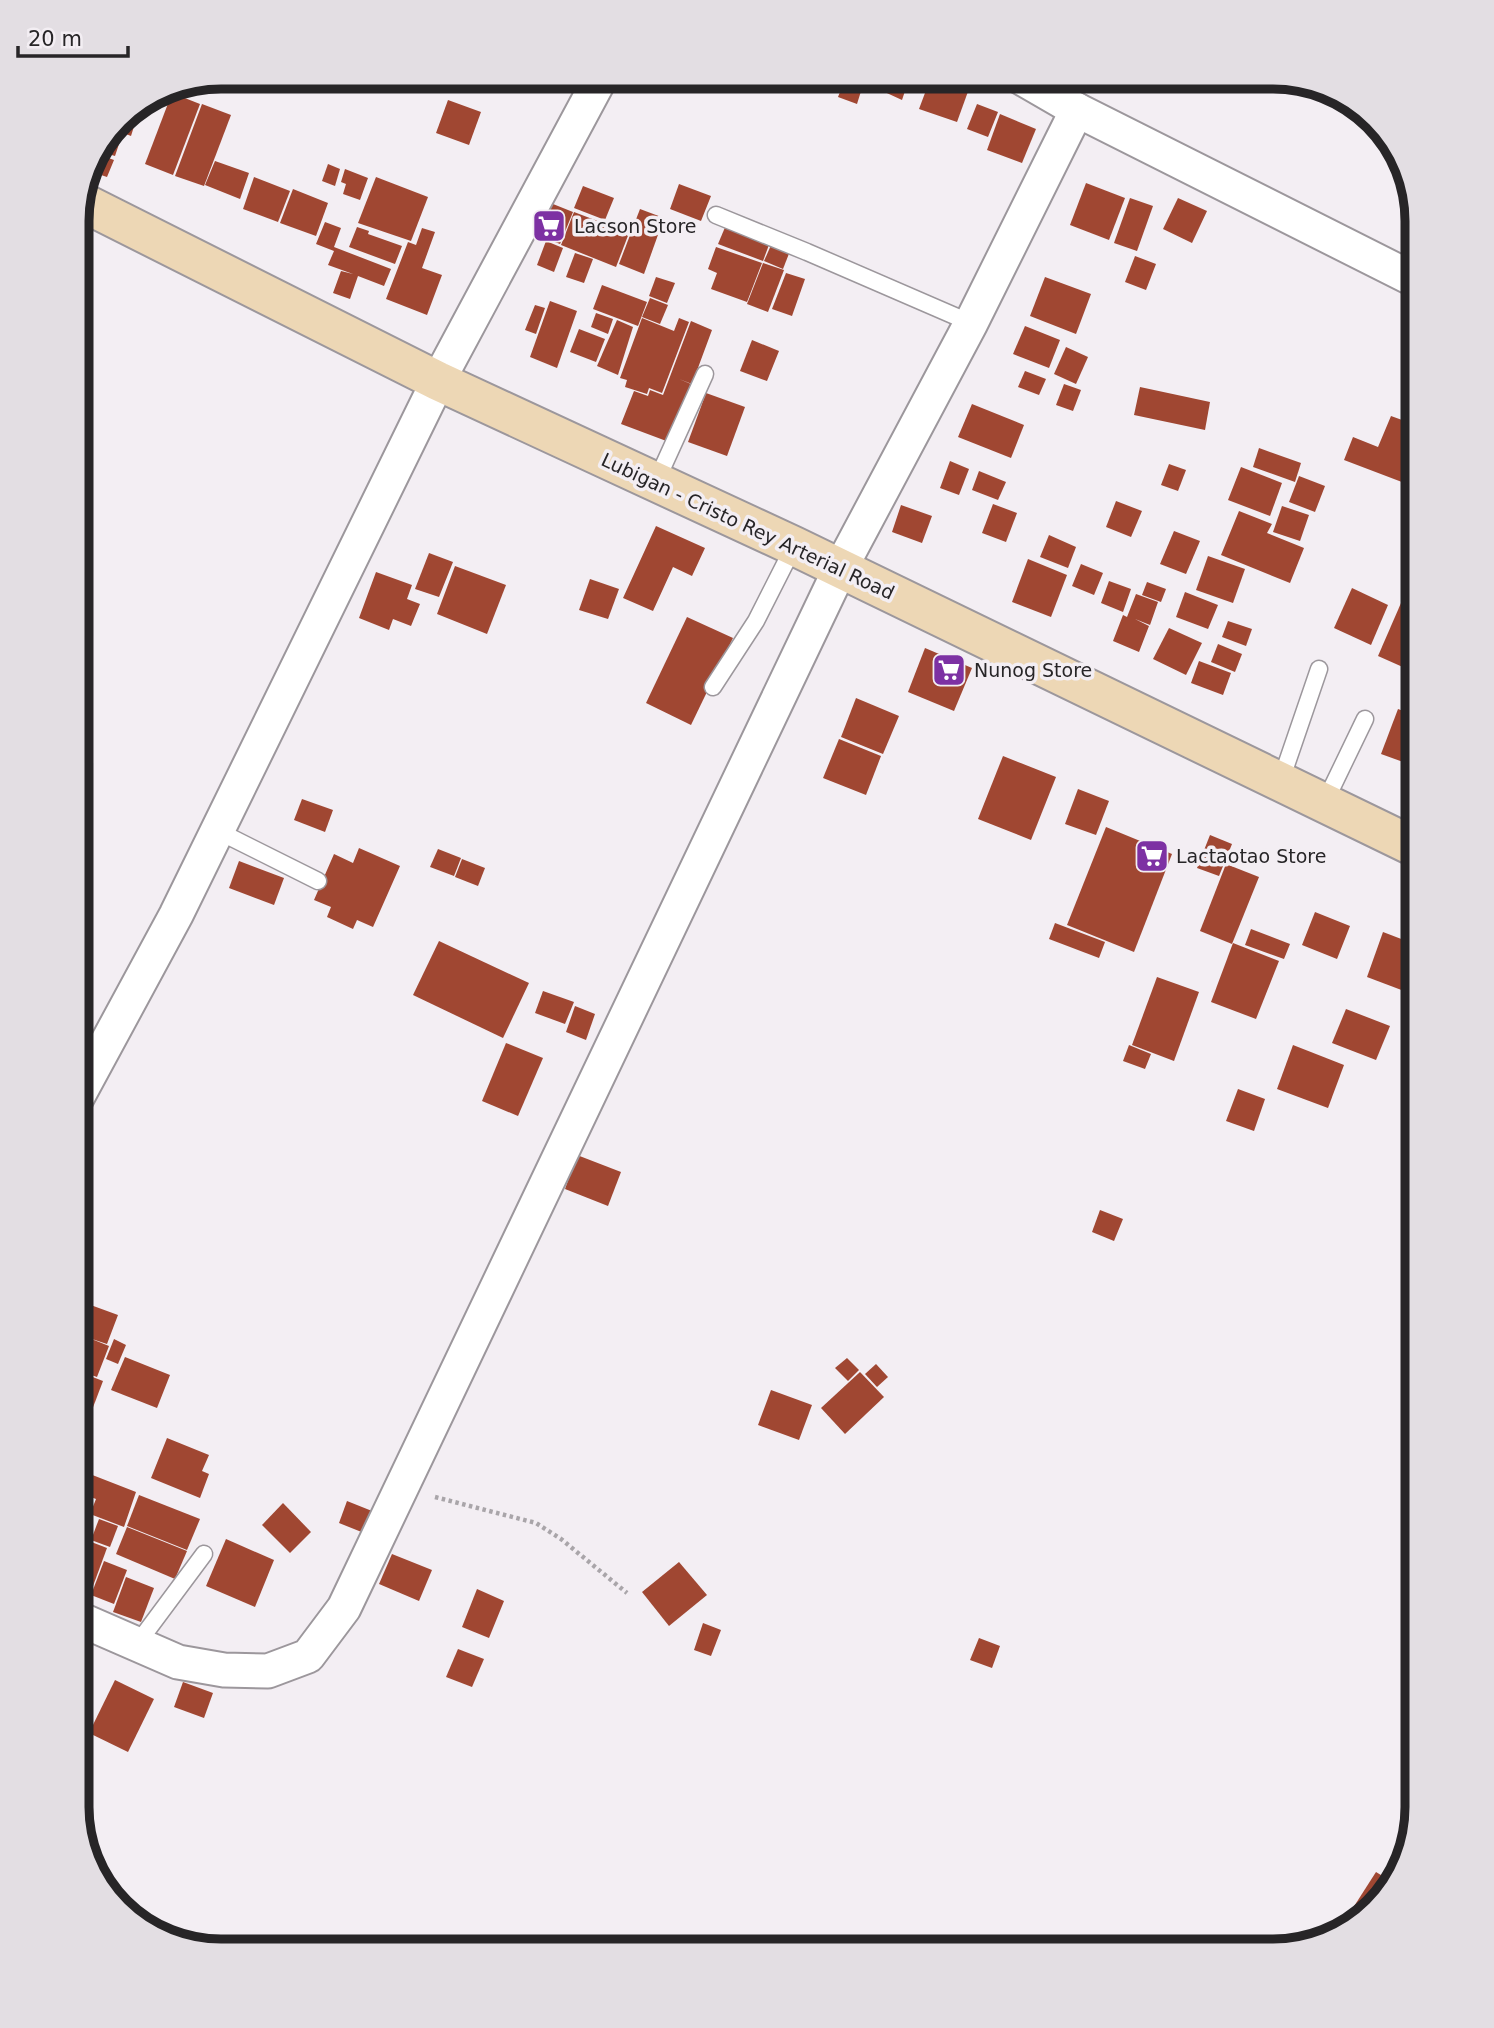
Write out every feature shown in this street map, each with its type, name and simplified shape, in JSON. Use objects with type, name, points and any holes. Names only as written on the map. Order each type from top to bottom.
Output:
[{"type":"main road","name":"Lubigan - Cristo Rey Arterial Road","points":[[90,206],[438,381],[794,546],[1405,842]]},
{"type":"street","points":[[89,1075],[176,915],[438,381],[594,89]]},
{"type":"street","points":[[1042,90],[1077,110],[1405,275]]},
{"type":"street","points":[[89,1623],[178,1661],[224,1671],[268,1671],[308,1656],[344,1608],[840,569],[971,323],[1077,110]]},
{"type":"lane","points":[[716,215],[971,323]]},
{"type":"lane","points":[[656,482],[705,374]]},
{"type":"lane","points":[[713,687],[756,621],[794,546]]},
{"type":"lane","points":[[1280,783],[1319,669]]},
{"type":"lane","points":[[1324,804],[1365,719]]},
{"type":"lane","points":[[218,831],[317,881]]},
{"type":"lane","points":[[137,1644],[204,1554]]},
{"type":"path","points":[[401,1489],[537,1523],[561,1539],[627,1593]]},
{"type":"building","points":[[841,90],[861,90],[857,104],[838,97]]},
{"type":"building","points":[[879,90],[905,90],[902,100]]},
{"type":"building","points":[[926,90],[969,90],[957,122],[919,109]]},
{"type":"building","points":[[180,96],[200,104],[173,175],[145,164],[170,99]]},
{"type":"building","points":[[448,100],[481,112],[469,145],[436,133]]},
{"type":"building","points":[[202,104],[231,115],[204,186],[175,176]]},
{"type":"building","points":[[977,104],[998,112],[988,137],[967,129]]},
{"type":"building","points":[[1000,114],[1036,129],[1022,163],[987,150]]},
{"type":"building","points":[[136,121],[131,136],[123,133]]},
{"type":"building","points":[[115,143],[119,144],[115,156],[108,154]]},
{"type":"building","points":[[106,157],[114,160],[107,177],[98,174]]},
{"type":"building","points":[[215,161],[249,173],[240,199],[205,185]]},
{"type":"building","points":[[328,164],[340,169],[335,186],[322,181]]},
{"type":"building","points":[[345,169],[368,178],[360,200],[343,194],[346,184],[341,182]]},
{"type":"building","points":[[254,177],[290,191],[278,222],[243,209]]},
{"type":"building","points":[[376,177],[428,197],[411,241],[358,223]]},
{"type":"building","points":[[1086,183],[1125,198],[1109,240],[1070,225]]},
{"type":"building","points":[[679,184],[711,196],[701,221],[670,209]]},
{"type":"building","points":[[583,186],[614,198],[605,220],[574,208]]},
{"type":"building","points":[[293,189],[328,203],[316,236],[280,223]]},
{"type":"building","points":[[1130,198],[1153,206],[1137,251],[1114,243]]},
{"type":"building","points":[[1178,198],[1207,211],[1192,243],[1163,229]]},
{"type":"building","points":[[548,202],[573,212],[560,244],[537,235]]},
{"type":"building","points":[[640,209],[664,218],[644,274],[619,264]]},
{"type":"building","points":[[574,212],[629,233],[616,267],[561,245]]},
{"type":"building","points":[[325,222],[341,228],[334,247],[391,269],[384,286],[358,276],[350,299],[333,293],[341,271],[353,274],[328,265],[334,251],[316,244]]},
{"type":"building","points":[[726,225],[770,242],[763,261],[718,244]]},
{"type":"building","points":[[357,227],[369,231],[368,234],[402,246],[395,264],[349,247]]},
{"type":"building","points":[[422,228],[435,232],[422,268],[442,275],[427,315],[386,299],[408,242],[416,245]]},
{"type":"building","points":[[546,241],[563,248],[554,272],[537,265]]},
{"type":"building","points":[[772,243],[790,251],[783,269],[764,261]]},
{"type":"building","points":[[716,247],[762,263],[747,302],[711,289],[717,273],[708,269]]},
{"type":"building","points":[[575,253],[593,259],[584,283],[566,277]]},
{"type":"building","points":[[1135,256],[1156,264],[1146,290],[1125,282]]},
{"type":"building","points":[[763,263],[784,270],[768,312],[747,304]]},
{"type":"building","points":[[786,273],[805,279],[792,316],[772,309]]},
{"type":"building","points":[[656,277],[675,283],[667,303],[649,296]]},
{"type":"building","points":[[1045,277],[1091,294],[1076,334],[1030,316]]},
{"type":"building","points":[[602,285],[647,302],[638,326],[593,309]]},
{"type":"building","points":[[650,298],[668,305],[660,324],[642,317]]},
{"type":"building","points":[[550,301],[577,311],[557,368],[530,357]]},
{"type":"building","points":[[535,305],[545,308],[536,334],[525,330]]},
{"type":"building","points":[[596,313],[613,319],[608,334],[591,327]]},
{"type":"building","points":[[642,318],[674,331],[679,318],[689,322],[662,393],[649,388],[647,394],[625,387],[627,380],[620,378]]},
{"type":"building","points":[[617,320],[633,327],[618,375],[597,366]]},
{"type":"building","points":[[691,321],[712,330],[692,384],[679,379],[691,384],[669,442],[621,424],[634,391],[648,396],[650,390],[663,395]]},
{"type":"building","points":[[1025,326],[1060,340],[1049,368],[1013,354]]},
{"type":"building","points":[[579,329],[605,339],[596,362],[570,352]]},
{"type":"building","points":[[752,340],[779,351],[767,381],[740,371]]},
{"type":"building","points":[[1066,347],[1088,357],[1076,384],[1054,374]]},
{"type":"building","points":[[1025,371],[1046,379],[1039,395],[1018,387]]},
{"type":"building","points":[[1064,384],[1081,390],[1073,411],[1056,405]]},
{"type":"building","points":[[1140,387],[1210,402],[1205,430],[1134,415]]},
{"type":"building","points":[[706,393],[745,407],[727,456],[688,442]]},
{"type":"building","points":[[972,404],[1024,425],[1011,458],[958,437]]},
{"type":"building","points":[[1391,416],[1405,421],[1405,483],[1344,460],[1353,437],[1378,447]]},
{"type":"building","points":[[1259,448],[1301,463],[1295,482],[1253,467]]},
{"type":"building","points":[[950,461],[969,469],[959,495],[940,488]]},
{"type":"building","points":[[1169,464],[1186,470],[1178,491],[1161,485]]},
{"type":"building","points":[[1241,467],[1282,483],[1270,516],[1228,500]]},
{"type":"building","points":[[979,471],[1006,482],[998,500],[972,490]]},
{"type":"building","points":[[1299,476],[1325,486],[1315,512],[1289,502]]},
{"type":"building","points":[[1116,501],[1142,511],[1131,537],[1106,527]]},
{"type":"building","points":[[993,504],[1017,513],[1006,542],[982,533]]},
{"type":"building","points":[[901,505],[932,516],[922,543],[892,532]]},
{"type":"building","points":[[1282,506],[1309,515],[1300,541],[1273,532]]},
{"type":"building","points":[[1239,511],[1272,524],[1267,533],[1304,548],[1290,583],[1221,555]]},
{"type":"building","points":[[656,526],[705,548],[692,576],[673,567],[653,611],[623,598]]},
{"type":"building","points":[[1174,531],[1200,541],[1186,574],[1160,564]]},
{"type":"building","points":[[1049,535],[1076,547],[1068,568],[1040,557]]},
{"type":"building","points":[[429,553],[453,562],[439,597],[415,589]]},
{"type":"building","points":[[1208,556],[1245,569],[1233,603],[1196,590]]},
{"type":"building","points":[[1028,559],[1067,575],[1051,617],[1012,602]]},
{"type":"building","points":[[1081,564],[1103,573],[1094,595],[1072,586]]},
{"type":"building","points":[[455,566],[506,585],[487,634],[437,614]]},
{"type":"building","points":[[376,572],[412,585],[407,599],[420,604],[411,626],[393,619],[389,630],[359,618]]},
{"type":"building","points":[[590,579],[619,589],[608,619],[579,610]]},
{"type":"building","points":[[1109,581],[1131,589],[1123,612],[1101,603]]},
{"type":"building","points":[[1147,582],[1166,589],[1161,602],[1142,595]]},
{"type":"building","points":[[1352,588],[1388,605],[1371,645],[1334,628]]},
{"type":"building","points":[[1185,592],[1218,605],[1208,629],[1176,617]]},
{"type":"building","points":[[1136,594],[1158,602],[1150,625],[1135,619],[1149,626],[1139,652],[1113,641],[1123,615],[1127,617]]},
{"type":"building","points":[[1405,594],[1405,668],[1378,656]]},
{"type":"building","points":[[687,617],[733,638],[691,725],[646,703]]},
{"type":"building","points":[[1228,621],[1252,629],[1246,646],[1222,637]]},
{"type":"building","points":[[1169,628],[1202,643],[1186,675],[1153,659]]},
{"type":"building","points":[[1218,644],[1242,654],[1235,672],[1211,662]]},
{"type":"building","points":[[925,648],[972,668],[954,711],[908,692]]},
{"type":"building","points":[[1199,661],[1231,673],[1223,695],[1191,683]]},
{"type":"building","points":[[856,698],[899,716],[883,754],[841,737]]},
{"type":"building","points":[[1398,709],[1405,712],[1405,763],[1381,754]]},
{"type":"building","points":[[839,739],[881,756],[866,795],[823,778]]},
{"type":"building","points":[[1003,756],[1056,777],[1031,840],[978,819]]},
{"type":"building","points":[[1078,789],[1109,801],[1096,835],[1065,824]]},
{"type":"building","points":[[302,799],[333,810],[325,832],[294,820]]},
{"type":"building","points":[[1106,827],[1172,854],[1134,952],[1067,925]]},
{"type":"building","points":[[1210,835],[1232,844],[1219,876],[1197,868]]},
{"type":"building","points":[[359,848],[400,866],[373,927],[357,920],[353,929],[327,917],[331,907],[314,900],[334,854],[353,863]]},
{"type":"building","points":[[438,849],[461,858],[454,876],[430,867]]},
{"type":"building","points":[[462,859],[485,868],[478,886],[455,877]]},
{"type":"building","points":[[239,861],[284,878],[274,905],[229,888]]},
{"type":"building","points":[[1226,864],[1259,877],[1232,944],[1200,931]]},
{"type":"building","points":[[1315,912],[1350,926],[1337,959],[1302,945]]},
{"type":"building","points":[[1055,923],[1105,942],[1099,958],[1049,939]]},
{"type":"building","points":[[1251,929],[1290,944],[1284,959],[1245,945]]},
{"type":"building","points":[[1383,932],[1405,940],[1405,991],[1367,977]]},
{"type":"building","points":[[439,941],[529,983],[503,1038],[413,995]]},
{"type":"building","points":[[1233,943],[1279,961],[1256,1019],[1211,1002]]},
{"type":"building","points":[[1157,977],[1199,992],[1174,1061],[1132,1045]]},
{"type":"building","points":[[543,991],[574,1002],[565,1024],[535,1013]]},
{"type":"building","points":[[575,1006],[595,1014],[586,1040],[566,1032]]},
{"type":"building","points":[[1346,1009],[1390,1026],[1376,1060],[1332,1043]]},
{"type":"building","points":[[506,1043],[543,1058],[518,1116],[482,1101]]},
{"type":"building","points":[[1129,1045],[1151,1054],[1145,1069],[1123,1061]]},
{"type":"building","points":[[1293,1045],[1344,1065],[1328,1108],[1277,1089]]},
{"type":"building","points":[[1238,1089],[1265,1099],[1254,1131],[1226,1121]]},
{"type":"building","points":[[577,1155],[621,1172],[608,1206],[565,1189]]},
{"type":"building","points":[[1100,1210],[1123,1219],[1114,1241],[1092,1232]]},
{"type":"building","points":[[89,1305],[118,1315],[107,1344],[89,1338]]},
{"type":"building","points":[[89,1338],[109,1346],[97,1377],[89,1374]]},
{"type":"building","points":[[114,1339],[126,1345],[118,1364],[106,1359]]},
{"type":"building","points":[[125,1357],[170,1375],[157,1408],[111,1390]]},
{"type":"building","points":[[847,1358],[859,1370],[848,1381],[835,1368]]},
{"type":"building","points":[[876,1364],[888,1377],[877,1387],[865,1374]]},
{"type":"building","points":[[860,1372],[884,1397],[845,1434],[821,1408]]},
{"type":"building","points":[[89,1376],[103,1381],[92,1410],[89,1409]]},
{"type":"building","points":[[771,1390],[812,1405],[799,1440],[758,1425]]},
{"type":"building","points":[[167,1438],[209,1455],[202,1471],[209,1474],[200,1498],[151,1478]]},
{"type":"building","points":[[89,1474],[136,1492],[124,1527],[90,1514],[96,1499],[89,1496]]},
{"type":"building","points":[[139,1495],[200,1519],[187,1550],[127,1526]]},
{"type":"building","points":[[347,1501],[372,1511],[364,1533],[339,1523]]},
{"type":"building","points":[[283,1503],[311,1532],[290,1553],[262,1525]]},
{"type":"building","points":[[99,1519],[118,1526],[110,1547],[91,1540]]},
{"type":"building","points":[[127,1527],[187,1551],[175,1579],[116,1554]]},
{"type":"building","points":[[226,1539],[274,1560],[255,1607],[206,1586]]},
{"type":"building","points":[[89,1541],[107,1548],[89,1597]]},
{"type":"building","points":[[392,1554],[432,1570],[419,1601],[379,1584]]},
{"type":"building","points":[[104,1561],[127,1570],[114,1604],[91,1595]]},
{"type":"building","points":[[679,1562],[707,1595],[669,1626],[642,1592]]},
{"type":"building","points":[[126,1577],[154,1588],[141,1622],[113,1612]]},
{"type":"building","points":[[477,1589],[504,1601],[489,1638],[462,1627]]},
{"type":"building","points":[[703,1623],[721,1630],[711,1656],[694,1650]]},
{"type":"building","points":[[979,1638],[1000,1646],[992,1668],[970,1660]]},
{"type":"building","points":[[458,1649],[484,1659],[472,1687],[446,1677]]},
{"type":"building","points":[[115,1680],[154,1699],[128,1752],[89,1733]]},
{"type":"building","points":[[183,1682],[213,1693],[204,1718],[174,1707]]},
{"type":"building","points":[[1376,1872],[1384,1877],[1366,1900],[1351,1911]]},
{"type":"place","name":"Lacson Store","points":[[549,226]]},
{"type":"place","name":"Nunog Store","points":[[949,670]]},
{"type":"place","name":"Lactaotao Store","points":[[1152,856]]}]
